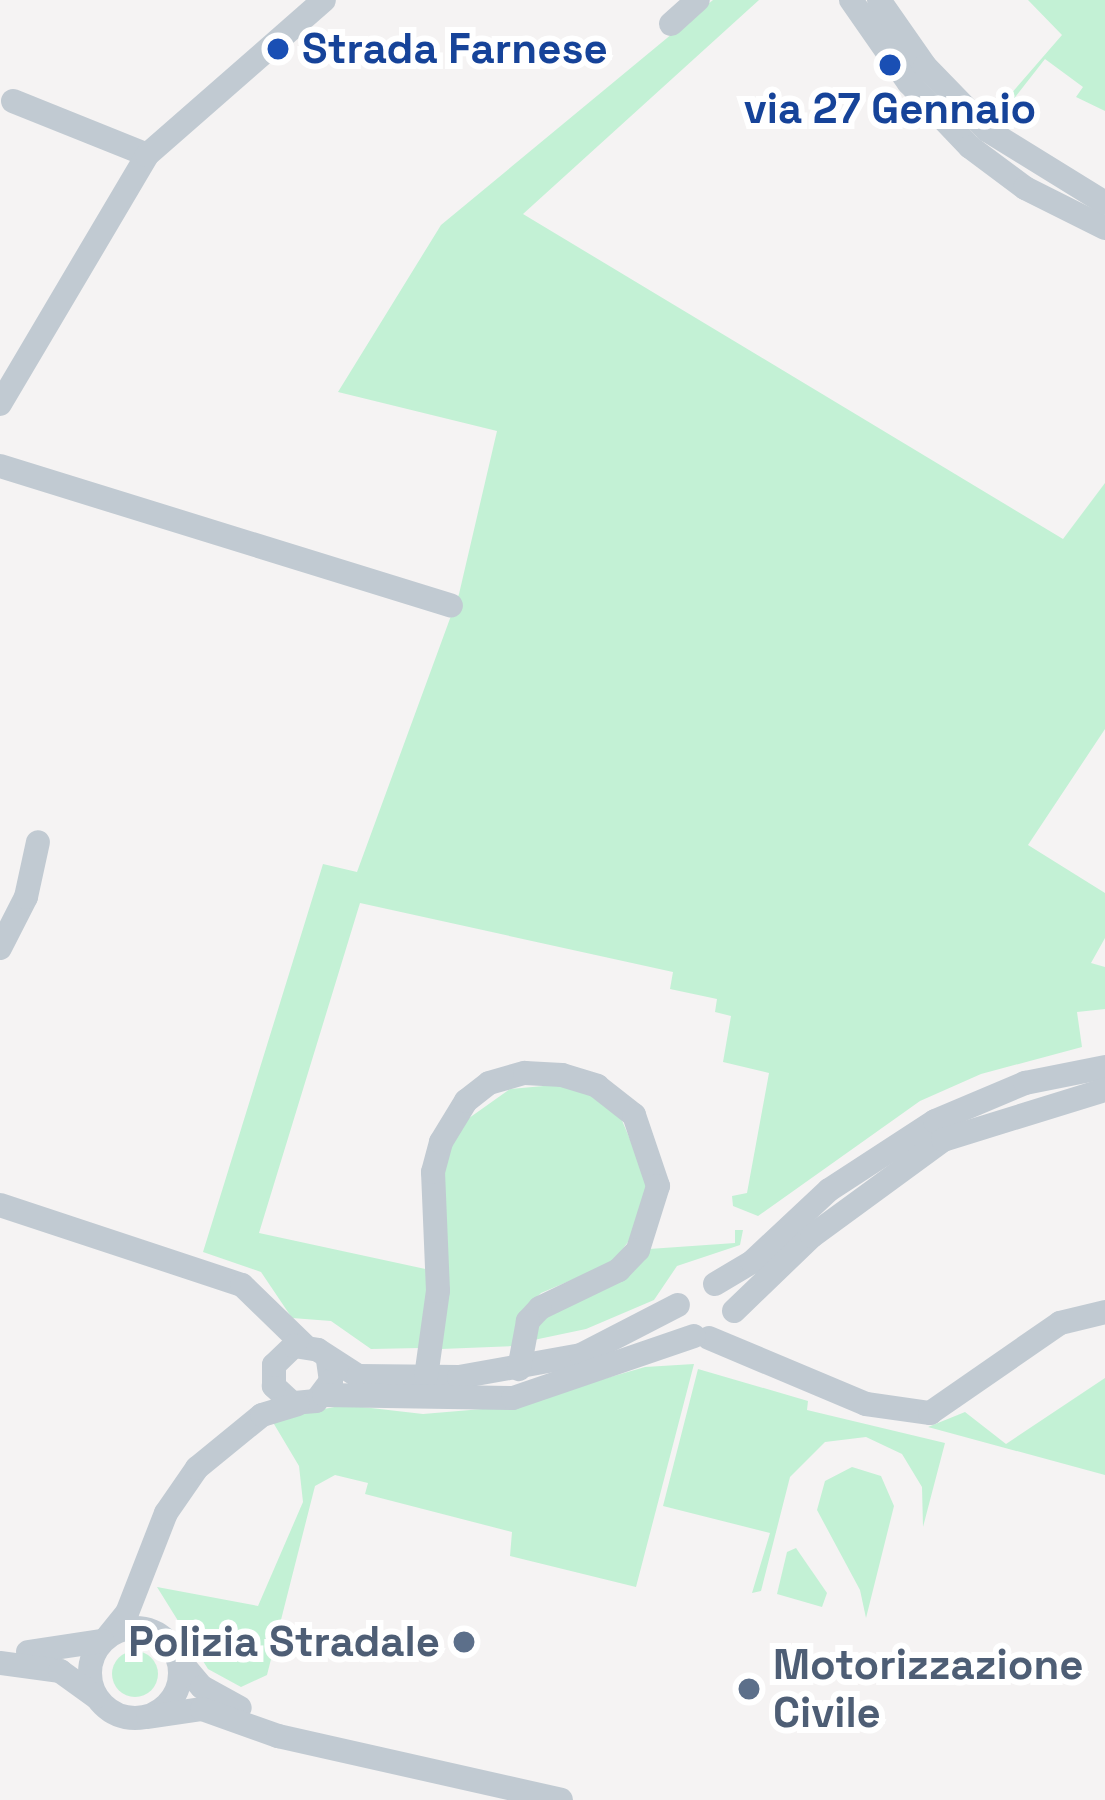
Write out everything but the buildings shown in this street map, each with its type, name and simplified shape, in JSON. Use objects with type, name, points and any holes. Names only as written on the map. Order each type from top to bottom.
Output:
[{"type":"street","points":[[0,404],[147,155],[324,0]]},
{"type":"street","points":[[671,24],[698,0]]},
{"type":"street","points":[[851,0],[909,83],[970,147],[1025,188],[1105,228]]},
{"type":"street","points":[[879,0],[925,66],[987,130],[1105,203]]},
{"type":"street","points":[[13,100],[147,155]]},
{"type":"street","points":[[0,466],[451,606]]},
{"type":"street","points":[[0,948],[26,897],[38,842]]},
{"type":"street","points":[[0,1205],[242,1285],[292,1341],[358,1376],[426,1377],[519,1369],[628,1337],[678,1305],[688,1289],[715,1284],[752,1262],[829,1190],[934,1120],[1025,1083],[1105,1066]]},
{"type":"street","points":[[426,1377],[438,1291],[433,1172],[441,1142],[488,1083],[525,1073],[562,1075],[597,1086],[634,1115],[658,1186],[638,1250],[619,1270],[540,1308],[528,1321],[519,1369]]},
{"type":"street","points":[[248,1425],[324,1395],[463,1403],[513,1398],[701,1337],[729,1326],[734,1311],[812,1236],[944,1140],[1105,1090]]},
{"type":"street","points":[[715,1284],[734,1311]]},
{"type":"street","points":[[678,1305],[701,1337],[896,1414],[930,1413],[1060,1323],[1105,1312]]},
{"type":"street","points":[[96,1697],[89,1668],[183,1486],[248,1425],[274,1386],[274,1365],[292,1341]]},
{"type":"street","points":[[324,1395],[328,1360]]},
{"type":"street","points":[[274,1386],[297,1404]]},
{"type":"street","points":[[146,1564],[148,1603],[173,1649],[209,1692],[332,1743]]},
{"type":"street","points":[[0,1648],[62,1653],[147,1629],[173,1649],[176,1691],[148,1717]]},
{"type":"street","points":[[0,1663],[60,1671],[118,1715],[148,1717],[195,1708],[278,1736],[332,1743],[561,1800]]},
{"type":"green space","points":[[713,0],[759,0],[523,214],[1063,539],[1105,483],[1105,729],[1028,845],[1105,893],[1105,938],[1091,963],[1105,967],[1105,1009],[1077,1012],[1082,1047],[981,1074],[920,1101],[758,1216],[733,1206],[732,1196],[747,1193],[769,1073],[723,1062],[731,1016],[715,1012],[717,999],[670,989],[673,972],[360,903],[259,1233],[430,1270],[420,1348],[371,1349],[331,1321],[292,1318],[261,1272],[203,1252],[323,864],[357,872],[459,594],[497,431],[338,392],[441,225]]},
{"type":"green space","points":[[1028,0],[1105,0],[1105,111],[1076,97],[1083,87],[1045,59],[1005,110],[1012,121],[990,118],[1062,35]]},
{"type":"green space","points":[[555,1085],[586,1092],[621,1118],[650,1187],[641,1225],[612,1263],[541,1293],[520,1315],[514,1346],[441,1349],[443,1169],[455,1128],[510,1089]]},
{"type":"green space","points":[[735,1230],[743,1230],[740,1245],[677,1266],[654,1300],[586,1329],[529,1341],[541,1318],[649,1249],[735,1243]]},
{"type":"green space","points":[[694,1364],[636,1587],[510,1556],[512,1532],[365,1494],[368,1483],[335,1475],[315,1486],[267,1675],[241,1687],[208,1669],[157,1587],[258,1606],[303,1502],[299,1466],[271,1419],[345,1405],[423,1414],[506,1407],[645,1367]]},
{"type":"green space","points":[[698,1369],[808,1401],[807,1410],[945,1443],[923,1527],[922,1487],[902,1454],[866,1437],[825,1442],[790,1477],[761,1591],[752,1593],[770,1533],[663,1506]]},
{"type":"green space","points":[[1105,1378],[1105,1475],[928,1427],[965,1412],[1006,1444]]},
{"type":"green space","points":[[852,1467],[881,1476],[894,1506],[866,1618],[860,1590],[817,1510],[825,1481]]},
{"type":"green space","points":[[796,1548],[827,1593],[822,1607],[777,1594],[787,1552]]},
{"type":"green space","points":[[135,1651],[151,1658],[158,1674],[151,1690],[135,1697],[119,1690],[112,1674],[119,1658]]},
{"type":"place","name":"Strada Farnese","points":[[278,49]]},
{"type":"place","name":"via 27 Gennaio","points":[[890,65]]},
{"type":"place","name":"Polizia Stradale","points":[[464,1642]]},
{"type":"place","name":"Motorizzazione Civile","points":[[749,1689]]}]
